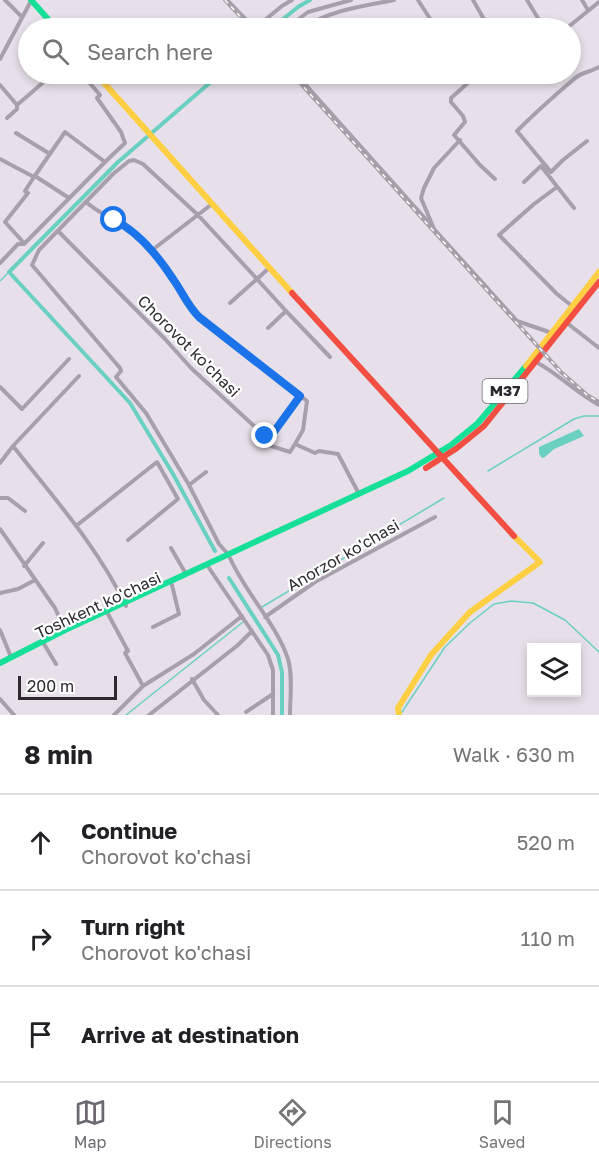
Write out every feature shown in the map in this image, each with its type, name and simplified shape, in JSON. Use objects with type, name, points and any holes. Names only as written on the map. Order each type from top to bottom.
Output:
[{"type":"main road","points":[[31,0],[47,18]]},
{"type":"main road","points":[[105,84],[499,521],[540,562],[470,612],[431,655],[398,708],[398,714]]},
{"type":"main road","name":"M37","points":[[229,556],[394,483],[441,456],[484,426],[567,323],[595,283],[599,272]]},
{"type":"main road","name":"M37","points":[[208,566],[441,456],[486,414],[572,307],[595,283]]},
{"type":"main road","name":"Toshkent ko'chasi","points":[[0,663],[108,614],[186,574],[208,566]]},
{"type":"main road","name":"Toshkent ko'chasi","points":[[0,668],[11,658],[65,630],[172,585],[208,566]]},
{"type":"street","points":[[5,0],[22,17],[31,0]]},
{"type":"street","points":[[227,0],[244,18]]},
{"type":"street","points":[[267,18],[292,0]]},
{"type":"street","points":[[300,18],[308,12],[351,0]]},
{"type":"street","points":[[322,18],[342,11],[394,0]]},
{"type":"street","points":[[418,0],[430,18]]},
{"type":"street","points":[[473,0],[483,18]]},
{"type":"street","points":[[527,0],[538,18]]},
{"type":"street","points":[[582,0],[588,10]]},
{"type":"street","points":[[579,18],[599,2]]},
{"type":"street","points":[[0,59],[18,25]]},
{"type":"street","points":[[581,75],[599,67]]},
{"type":"street","points":[[8,118],[17,109],[17,105],[41,84]]},
{"type":"street","points":[[0,263],[18,244],[24,244],[125,143],[121,132],[97,98],[100,95],[91,84]]},
{"type":"street","points":[[305,84],[517,321],[552,333]]},
{"type":"street","points":[[467,84],[451,98],[451,102],[463,116],[465,122],[454,135],[495,179]]},
{"type":"street","points":[[569,84],[517,131],[574,208]]},
{"type":"street","points":[[0,85],[17,105]]},
{"type":"street","points":[[24,244],[5,222],[28,193],[25,191],[65,132],[105,162]]},
{"type":"street","points":[[16,133],[50,154]]},
{"type":"street","points":[[434,229],[421,198],[434,168],[460,140]]},
{"type":"street","points":[[550,174],[562,160],[587,141]]},
{"type":"street","points":[[0,159],[69,198]]},
{"type":"street","points":[[290,715],[290,674],[287,658],[265,617],[247,591],[229,556],[219,544],[189,486],[146,413],[116,377],[121,371],[120,368],[32,265],[39,250],[113,174],[129,161],[134,160],[143,164],[198,216],[330,357]]},
{"type":"street","points":[[524,182],[542,166],[550,174]]},
{"type":"street","points":[[557,187],[499,235],[572,307]]},
{"type":"street","name":"Chorovot ko'chasi","points":[[86,202],[94,210],[130,230],[141,239],[173,279],[187,305],[199,317],[308,401],[303,429],[295,444]]},
{"type":"street","points":[[151,251],[212,204]]},
{"type":"street","name":"Chorovot ko'chasi","points":[[58,231],[191,368],[265,436],[271,436],[300,396]]},
{"type":"street","points":[[230,303],[269,268]]},
{"type":"street","points":[[268,328],[286,311]]},
{"type":"street","points":[[567,323],[599,348]]},
{"type":"street","points":[[0,387],[22,409],[69,359]]},
{"type":"street","points":[[536,362],[555,372],[583,396],[599,405]]},
{"type":"street","points":[[0,463],[13,446],[80,376]]},
{"type":"street","points":[[272,446],[290,452],[295,444],[315,453],[319,451],[338,454],[358,494]]},
{"type":"street","points":[[13,446],[76,526],[110,576],[125,604]]},
{"type":"street","points":[[76,526],[156,462],[178,499],[128,540]]},
{"type":"street","points":[[189,486],[206,472]]},
{"type":"street","points":[[0,498],[8,498],[25,511]]},
{"type":"street","name":"Anorzor ko'chasi","points":[[265,617],[315,582],[435,517]]},
{"type":"street","points":[[0,529],[55,608],[65,630]]},
{"type":"street","points":[[24,566],[43,543]]},
{"type":"street","points":[[171,548],[186,574]]},
{"type":"street","points":[[208,566],[268,655],[273,670],[273,715]]},
{"type":"street","points":[[0,593],[18,589],[35,580]]},
{"type":"street","points":[[153,627],[179,614],[172,585]]},
{"type":"street","points":[[108,614],[128,651],[124,653],[143,686]]},
{"type":"street","points":[[114,715],[143,686],[194,654],[242,616]]},
{"type":"street","points":[[0,630],[11,658]]},
{"type":"street","points":[[149,715],[252,631]]},
{"type":"street","points":[[44,644],[56,664]]},
{"type":"street","points":[[192,679],[204,700],[218,715]]},
{"type":"street","points":[[246,712],[273,694]]},
{"type":"street","points":[[0,699],[14,715]]},
{"type":"shaded area","points":[[579,429],[584,436],[554,449],[545,457],[542,458],[539,454],[539,447]]},
{"type":"waterway","points":[[284,18],[310,0]]},
{"type":"waterway","points":[[208,84],[118,162],[9,272],[130,403],[173,474],[215,551]]},
{"type":"waterway","points":[[0,281],[9,272]]},
{"type":"waterway","points":[[488,471],[574,419],[599,416]]},
{"type":"waterway","points":[[262,607],[444,498]]},
{"type":"waterway","points":[[229,578],[278,655],[282,672],[282,715]]},
{"type":"waterway","points":[[400,715],[445,647],[494,604],[511,601],[533,603],[565,620],[599,652]]},
{"type":"waterway","points":[[126,715],[243,622]]},
{"type":"railway","points":[[225,0],[242,18]]},
{"type":"railway","points":[[301,84],[561,372],[587,395],[599,402]]},
{"type":"traffic: fast","points":[[31,0],[47,18]]},
{"type":"traffic: fast","points":[[0,663],[65,630],[408,471],[451,445],[478,423],[526,366]]},
{"type":"traffic: slow","points":[[105,84],[292,293]]},
{"type":"traffic: slow","points":[[526,366],[599,272]]},
{"type":"traffic: slow","points":[[399,715],[398,708],[431,655],[470,612],[540,562],[514,536]]},
{"type":"traffic: jam","points":[[426,468],[457,448],[484,426],[599,282]]},
{"type":"traffic: jam","points":[[292,293],[514,536]]},
{"type":"route","points":[[114,220],[141,239],[173,279],[187,305],[199,317],[300,396],[275,432],[271,436],[265,436]]}]
